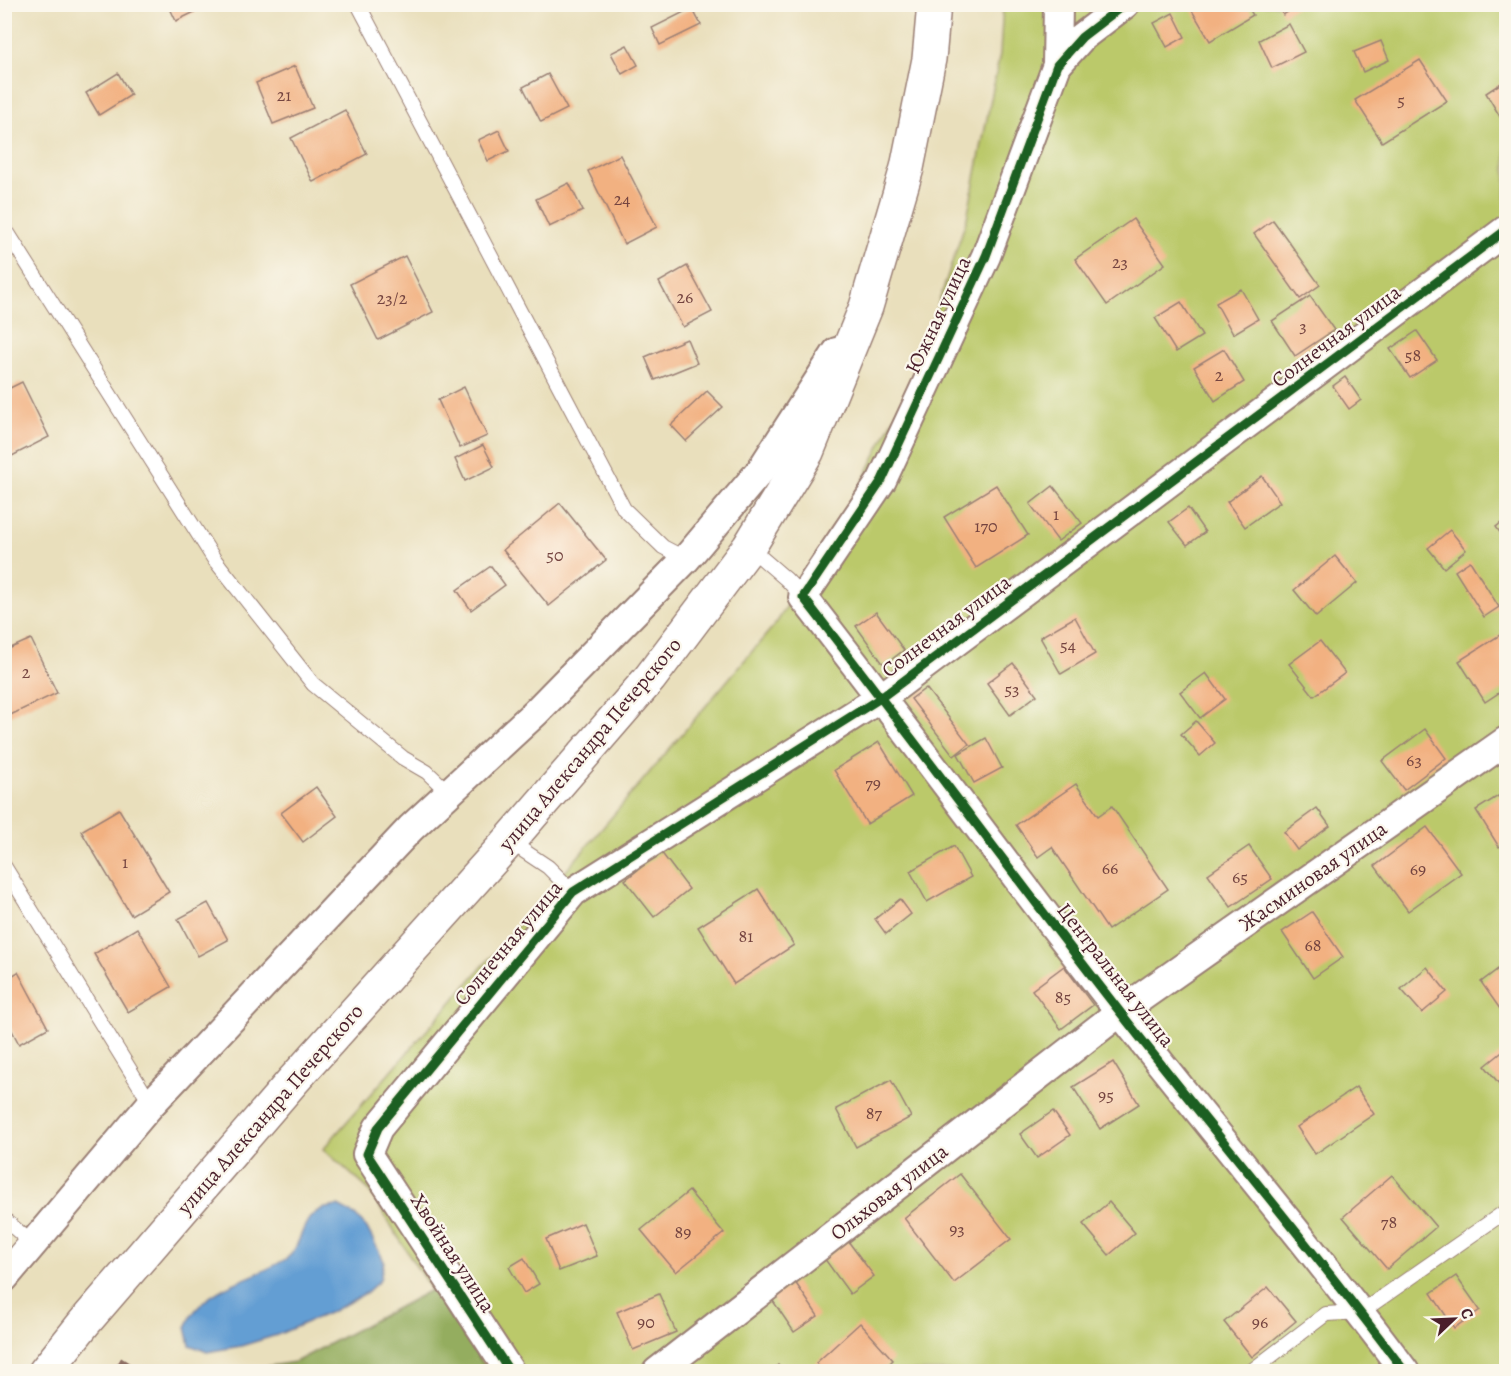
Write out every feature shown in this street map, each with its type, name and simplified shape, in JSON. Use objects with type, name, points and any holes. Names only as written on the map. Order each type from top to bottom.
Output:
[{"type":"main road","name":"улица Александра Печерского","points":[[45,1371],[292,1082],[509,841],[650,678],[749,546],[807,452],[866,307],[907,168],[929,59],[934,4]]},
{"type":"street","name":"Южная улица","points":[[802,597],[882,480],[986,256],[1057,65],[1058,4]]},
{"type":"street","name":"Южная улица","points":[[1057,65],[1082,38],[1125,4]]},
{"type":"street","name":"Солнечная улица","points":[[366,1154],[378,1128],[573,892],[882,697],[1506,230]]},
{"type":"street","points":[[4,1278],[151,1104],[411,828],[536,712],[686,559],[761,470],[866,307]]},
{"type":"street","name":"Центральная улица","points":[[802,597],[882,697],[1120,1012],[1361,1312],[1405,1371]]},
{"type":"street","name":"Жасминовая улица","points":[[1120,1012],[1506,741]]},
{"type":"street","name":"Ольховая улица","points":[[657,1371],[1120,1012]]},
{"type":"street","name":"Хвойная улица","points":[[366,1154],[510,1371]]},
{"type":"lane","points":[[358,4],[624,509],[663,547],[686,559]]},
{"type":"lane","points":[[4,227],[221,568],[313,684],[403,758],[426,772],[449,793]]},
{"type":"lane","points":[[749,546],[786,579],[802,597]]},
{"type":"lane","points":[[509,841],[548,867],[573,892]]},
{"type":"lane","points":[[4,866],[151,1104]]},
{"type":"lane","points":[[1250,1371],[1326,1314],[1361,1312],[1506,1211]]},
{"type":"lane","points":[[4,1219],[33,1244]]},
{"type":"green space","points":[[1003,5],[1506,5],[1506,1371],[488,1371],[431,1290],[369,1190],[323,1149],[560,878],[777,622],[850,506],[912,382],[967,218],[1000,54]]},
{"type":"green space","points":[[431,1290],[488,1371],[239,1371],[295,1362]]},
{"type":"water","points":[[338,1206],[355,1215],[367,1228],[384,1261],[380,1280],[366,1293],[333,1311],[277,1335],[241,1346],[207,1352],[190,1345],[186,1327],[204,1302],[226,1287],[287,1258],[296,1247],[313,1214],[324,1208]]},
{"type":"building","points":[[168,4],[211,4],[176,21]]},
{"type":"building","points":[[1188,4],[1246,4],[1253,15],[1210,41]]},
{"type":"building","points":[[1278,4],[1301,4],[1283,15]]},
{"type":"building","points":[[692,8],[701,25],[660,45],[652,28]]},
{"type":"building","points":[[1173,13],[1185,37],[1167,47],[1154,23]]},
{"type":"building","points":[[1289,24],[1304,52],[1272,68],[1259,40]]},
{"type":"building","points":[[1381,41],[1389,60],[1363,72],[1354,52]]},
{"type":"building","points":[[627,45],[638,65],[622,74],[611,53]]},
{"type":"building","points":[[1420,60],[1447,101],[1382,142],[1355,100]]},
{"type":"building","points":[[295,66],[313,108],[273,124],[256,83]]},
{"type":"building","points":[[118,73],[131,95],[99,115],[86,93]]},
{"type":"building","points":[[548,74],[567,109],[541,122],[523,87]]},
{"type":"building","points":[[1506,80],[1506,127],[1486,93]]},
{"type":"building","points":[[345,110],[367,154],[313,182],[291,138]]},
{"type":"building","points":[[499,130],[509,151],[488,161],[478,140]]},
{"type":"building","points":[[620,155],[657,227],[624,244],[588,171]]},
{"type":"building","points":[[569,183],[583,211],[549,227],[536,199]]},
{"type":"building","points":[[1133,219],[1165,264],[1107,305],[1075,259]]},
{"type":"building","points":[[1273,220],[1320,285],[1300,299],[1254,234]]},
{"type":"building","points":[[405,256],[433,312],[378,340],[350,284]]},
{"type":"building","points":[[687,266],[712,312],[683,327],[659,282]]},
{"type":"building","points":[[1241,289],[1258,319],[1233,334],[1216,303]]},
{"type":"building","points":[[1310,296],[1334,330],[1295,356],[1272,321]]},
{"type":"building","points":[[1181,302],[1202,336],[1176,352],[1155,318]]},
{"type":"building","points":[[1417,331],[1437,360],[1410,378],[1390,349]]},
{"type":"building","points":[[687,339],[697,363],[655,380],[645,357]]},
{"type":"building","points":[[1224,349],[1244,382],[1215,401],[1194,367]]},
{"type":"building","points":[[1345,377],[1361,400],[1349,409],[1333,386]]},
{"type":"building","points":[[22,382],[49,437],[10,457],[4,447],[4,391]]},
{"type":"building","points":[[464,387],[487,436],[460,448],[438,400]]},
{"type":"building","points":[[707,391],[723,407],[686,441],[671,425]]},
{"type":"building","points":[[483,445],[494,467],[465,481],[455,459]]},
{"type":"building","points":[[1262,476],[1280,502],[1245,527],[1227,502]]},
{"type":"building","points":[[996,485],[1028,535],[976,568],[944,517]]},
{"type":"building","points":[[1053,486],[1082,523],[1058,541],[1030,504]]},
{"type":"building","points":[[560,503],[606,560],[549,606],[503,550]]},
{"type":"building","points":[[1188,508],[1205,532],[1187,545],[1169,522]]},
{"type":"building","points":[[1506,519],[1506,541],[1496,527]]},
{"type":"building","points":[[1450,530],[1466,550],[1444,568],[1428,548]]},
{"type":"building","points":[[1335,556],[1357,583],[1316,617],[1294,590]]},
{"type":"building","points":[[1470,561],[1499,607],[1484,617],[1455,571]]},
{"type":"building","points":[[491,566],[505,585],[471,610],[457,590]]},
{"type":"building","points":[[876,612],[904,650],[884,665],[856,626]]},
{"type":"building","points":[[1075,617],[1095,654],[1061,674],[1040,637]]},
{"type":"building","points":[[1506,631],[1506,688],[1485,702],[1459,661]]},
{"type":"building","points":[[31,639],[57,693],[4,718],[4,651]]},
{"type":"building","points":[[1320,641],[1345,673],[1314,696],[1289,664]]},
{"type":"building","points":[[1013,663],[1037,695],[1010,715],[987,683]]},
{"type":"building","points":[[1206,673],[1225,699],[1200,718],[1180,692]]},
{"type":"building","points":[[926,688],[969,744],[954,756],[911,699]]},
{"type":"building","points":[[1196,721],[1215,743],[1200,756],[1181,734]]},
{"type":"building","points":[[1425,729],[1446,758],[1404,790],[1382,761]]},
{"type":"building","points":[[986,738],[1002,768],[974,783],[958,754]]},
{"type":"building","points":[[879,742],[912,796],[867,824],[834,770]]},
{"type":"building","points":[[1076,784],[1098,816],[1112,806],[1168,889],[1108,930],[1052,847],[1038,857],[1016,825]]},
{"type":"building","points":[[316,787],[337,816],[303,842],[281,813]]},
{"type":"building","points":[[1506,791],[1506,842],[1499,847],[1476,810]]},
{"type":"building","points":[[1317,808],[1330,826],[1297,850],[1284,832]]},
{"type":"building","points":[[119,809],[169,892],[131,915],[81,831]]},
{"type":"building","points":[[1427,827],[1461,873],[1408,911],[1375,866]]},
{"type":"building","points":[[954,846],[971,877],[927,902],[910,871]]},
{"type":"building","points":[[1249,846],[1272,879],[1231,907],[1208,874]]},
{"type":"building","points":[[661,852],[689,889],[654,917],[625,880]]},
{"type":"building","points":[[758,889],[794,945],[734,984],[698,927]]},
{"type":"building","points":[[900,899],[911,914],[886,934],[875,919]]},
{"type":"building","points":[[208,903],[228,940],[198,956],[178,919]]},
{"type":"building","points":[[1312,912],[1343,957],[1313,978],[1282,932]]},
{"type":"building","points":[[137,928],[171,987],[128,1012],[94,954]]},
{"type":"building","points":[[1506,963],[1506,1004],[1500,1009],[1481,982]]},
{"type":"building","points":[[1064,966],[1093,1005],[1061,1029],[1032,990]]},
{"type":"building","points":[[1427,967],[1447,992],[1422,1013],[1401,989]]},
{"type":"building","points":[[18,972],[48,1028],[19,1044],[5,1017],[5,980]]},
{"type":"building","points":[[1506,1049],[1506,1088],[1504,1090],[1485,1066]]},
{"type":"building","points":[[1113,1062],[1139,1104],[1100,1129],[1073,1087]]},
{"type":"building","points":[[891,1080],[911,1117],[856,1147],[836,1109]]},
{"type":"building","points":[[1356,1087],[1374,1114],[1315,1154],[1297,1127]]},
{"type":"building","points":[[1053,1111],[1070,1135],[1037,1158],[1020,1134]]},
{"type":"building","points":[[960,1174],[1011,1239],[954,1283],[904,1218]]},
{"type":"building","points":[[1392,1175],[1436,1227],[1387,1269],[1343,1217]]},
{"type":"building","points":[[689,1191],[724,1233],[676,1272],[641,1230]]},
{"type":"building","points":[[1109,1202],[1135,1233],[1109,1255],[1083,1224]]},
{"type":"building","points":[[583,1223],[597,1256],[559,1271],[546,1239]]},
{"type":"building","points":[[848,1241],[874,1276],[850,1294],[824,1258]]},
{"type":"building","points":[[524,1258],[539,1284],[524,1293],[509,1267]]},
{"type":"building","points":[[1456,1276],[1480,1310],[1454,1328],[1431,1293]]},
{"type":"building","points":[[795,1282],[818,1316],[794,1332],[771,1298]]},
{"type":"building","points":[[1268,1287],[1296,1321],[1252,1357],[1224,1322]]},
{"type":"building","points":[[659,1294],[676,1332],[633,1350],[617,1312]]},
{"type":"building","points":[[860,1323],[893,1360],[881,1372],[823,1372],[816,1363]]},
{"type":"building","points":[[778,1365],[784,1372],[772,1372]]},
{"type":"marked path","points":[[119,1361],[137,1372]]},
{"type":"cycle path","points":[[1125,4],[1082,37],[1057,65],[986,256],[882,480],[803,597],[1120,1012],[1405,1372]]},
{"type":"cycle path","points":[[510,1372],[367,1154],[378,1128],[573,892],[882,697],[1506,230]]}]
